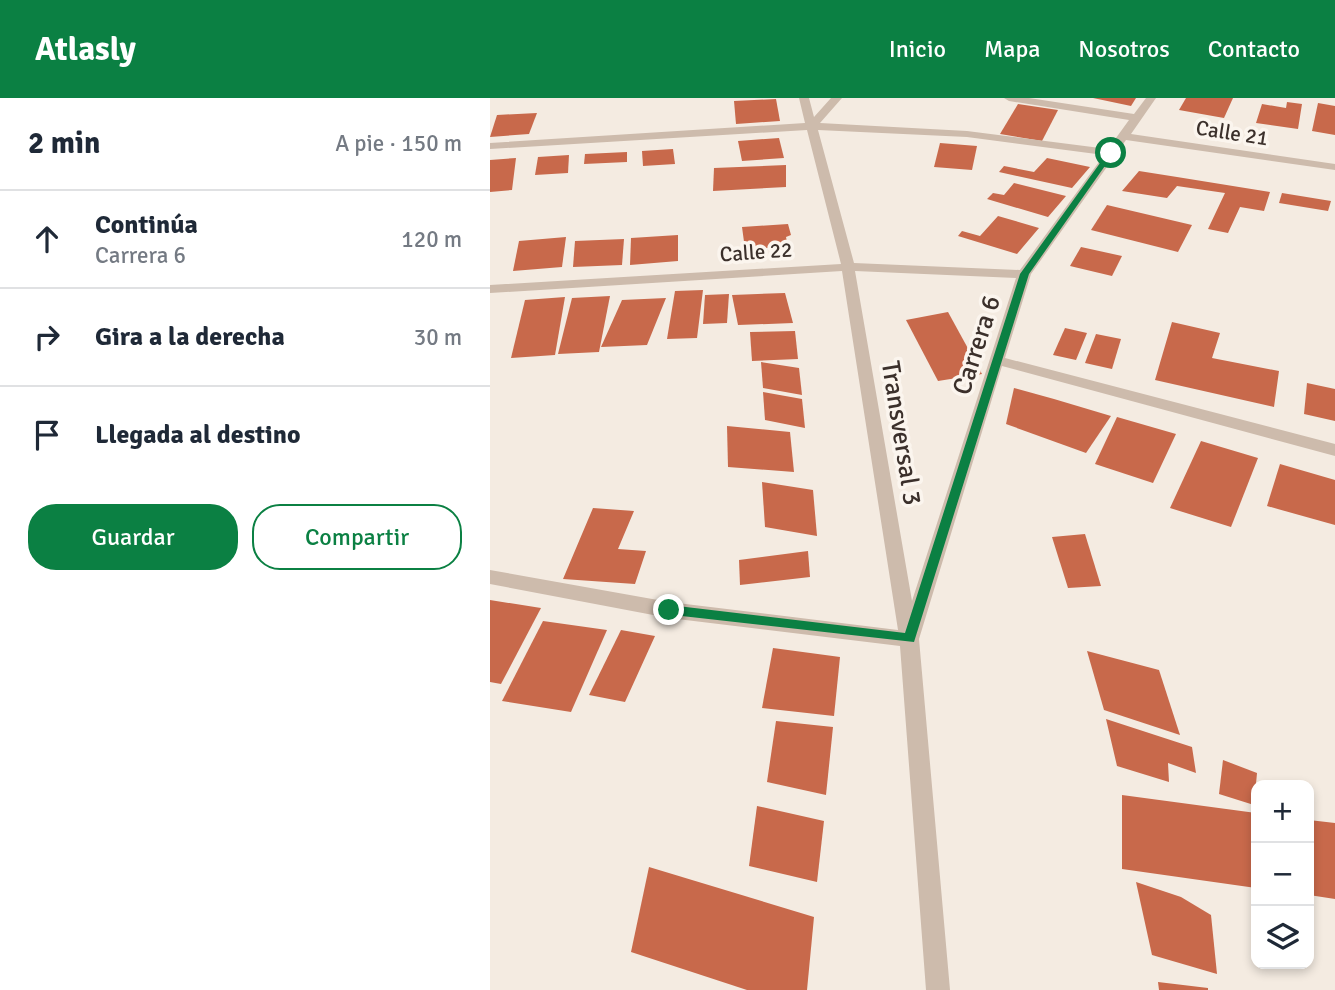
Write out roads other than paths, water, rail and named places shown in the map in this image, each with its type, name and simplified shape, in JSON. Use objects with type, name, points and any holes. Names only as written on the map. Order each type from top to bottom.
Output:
[{"type":"street","name":"Transversal 3","points":[[804,98],[848,267],[909,639],[938,990]]},
{"type":"street","points":[[812,126],[837,98]]},
{"type":"street","points":[[1009,98],[1136,118]]},
{"type":"street","name":"Carrera 6","points":[[909,639],[1024,274],[1151,98]]},
{"type":"street","points":[[490,146],[812,126],[967,134],[1111,153]]},
{"type":"street","name":"Calle 21","points":[[1123,136],[1335,167]]},
{"type":"street","name":"Calle 22","points":[[490,289],[848,267],[1024,274]]},
{"type":"street","points":[[996,360],[1335,450]]},
{"type":"street","points":[[490,578],[669,610],[909,639]]}]
